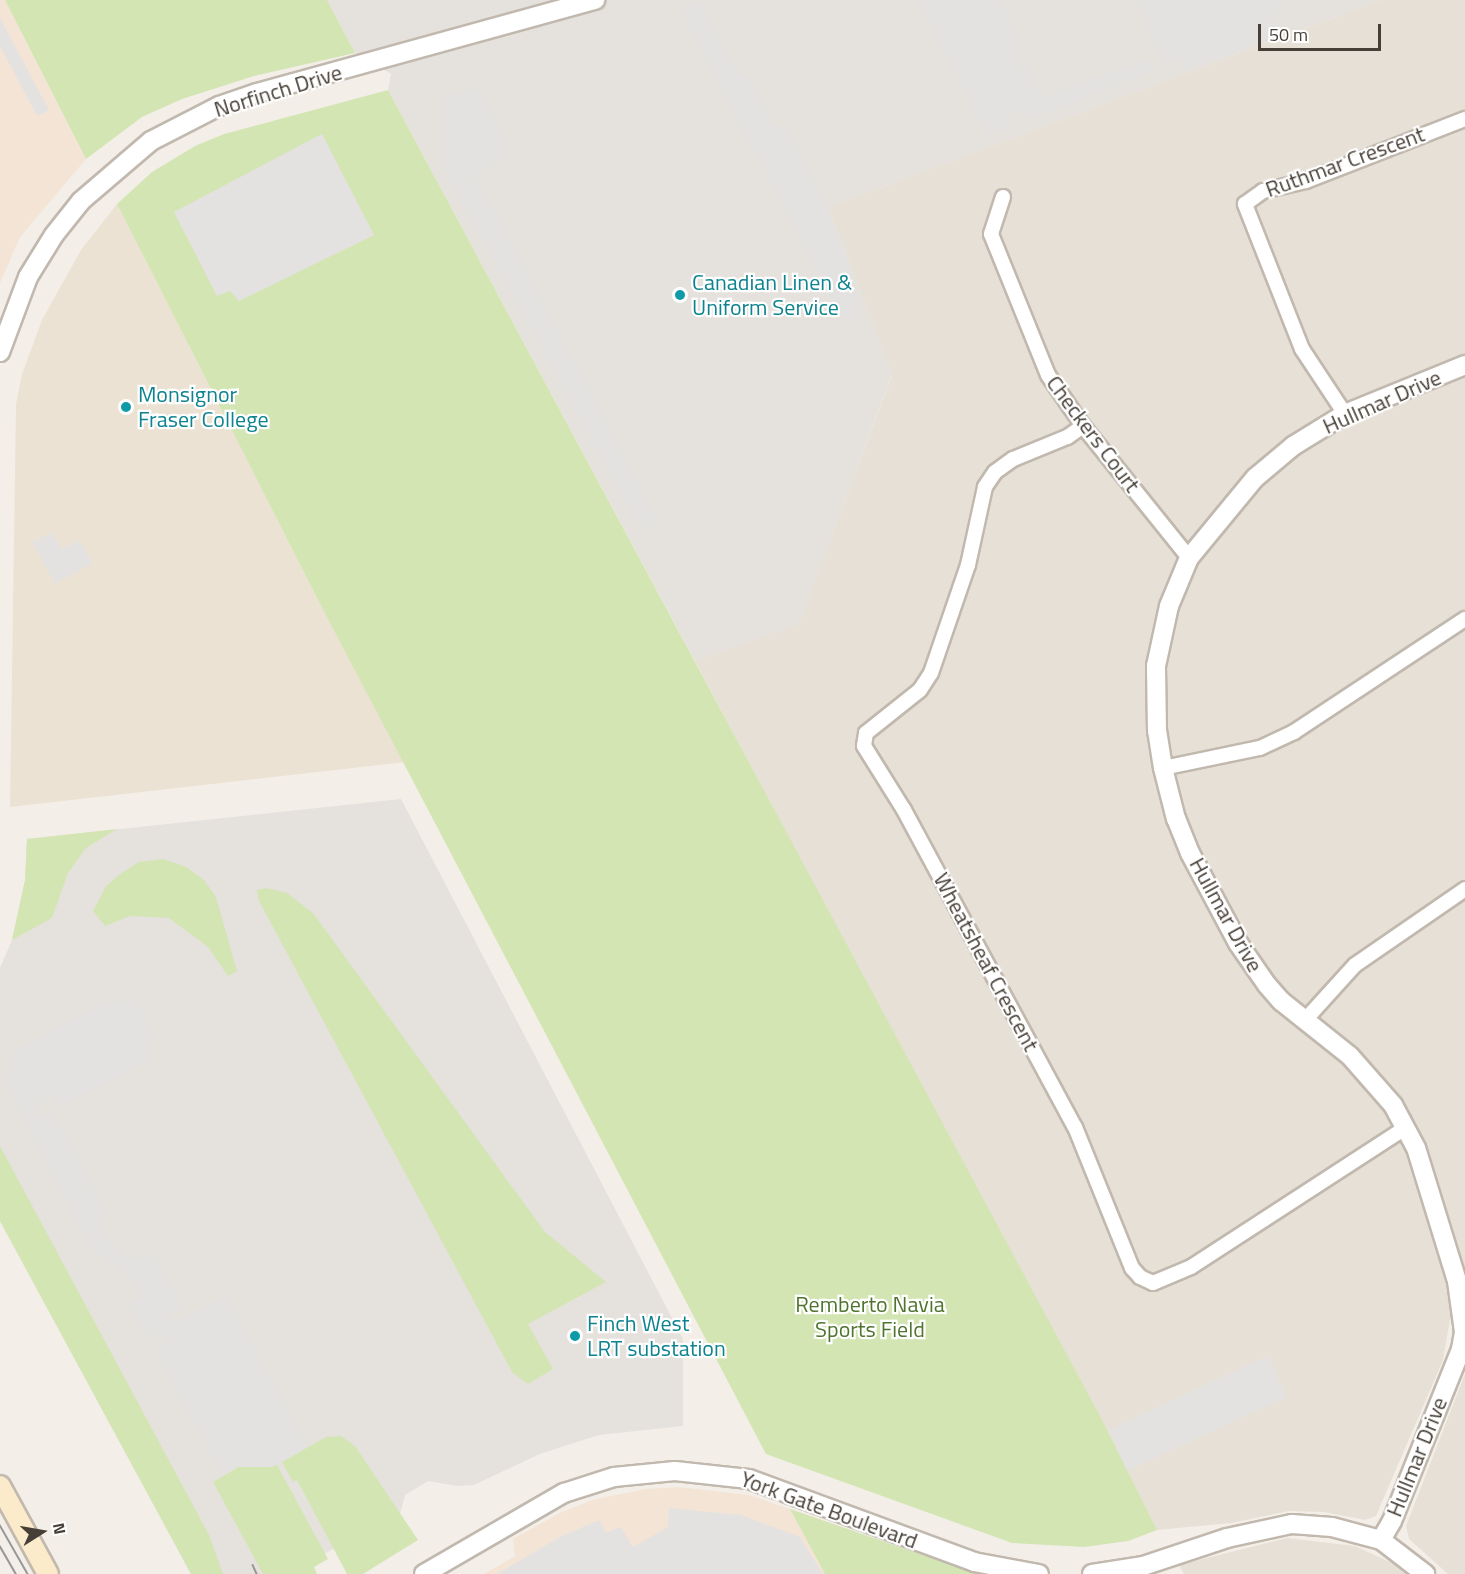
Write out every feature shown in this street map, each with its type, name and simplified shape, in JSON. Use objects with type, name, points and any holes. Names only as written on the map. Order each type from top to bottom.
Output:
[{"type":"main road","points":[[0,1486],[48,1574]]},
{"type":"street","name":"Norfinch Drive","points":[[0,352],[28,277],[54,235],[81,201],[151,141],[219,106],[257,93],[595,0]]},
{"type":"street","name":"Ruthmar Crescent","points":[[1345,414],[1302,349],[1245,204],[1263,191],[1305,181],[1465,119]]},
{"type":"street","name":"Checkers Court","points":[[1003,197],[992,234],[1034,347],[1083,426],[1189,558]]},
{"type":"street","name":"Hullmar Drive","points":[[1381,1540],[1396,1512],[1465,1332],[1450,1252],[1416,1148],[1382,1088],[1306,1019],[1281,1001],[1238,943],[1190,853],[1176,819],[1157,730],[1156,666],[1169,606],[1189,558],[1255,478],[1293,446],[1345,414],[1465,365]]},
{"type":"street","name":"Wheatsheaf Crescent","points":[[1083,426],[1067,437],[1013,459],[995,472],[985,487],[968,565],[931,673],[920,690],[866,733],[864,746],[904,810],[1075,1127],[1132,1268],[1140,1277],[1153,1283],[1191,1267],[1406,1128]]},
{"type":"street","points":[[1164,768],[1260,748],[1294,732],[1465,619]]},
{"type":"street","points":[[1306,1019],[1355,965],[1465,889]]},
{"type":"street","name":"York Gate Boulevard","points":[[424,1574],[564,1493],[614,1477],[675,1471],[749,1479],[974,1562],[1039,1574]]},
{"type":"street","points":[[1092,1574],[1143,1566],[1277,1526],[1332,1527],[1381,1540],[1425,1574]]},
{"type":"shaded area","points":[[0,0],[5,0],[86,159],[20,237],[0,283]]},
{"type":"shaded area","points":[[327,0],[1381,0],[828,207],[892,374],[799,624],[695,661],[388,90],[391,74],[355,53]]},
{"type":"shaded area","points":[[919,0],[1002,0],[1021,49],[1013,55],[1019,69],[1029,65],[1040,98],[1149,59],[1153,71],[1027,120],[1022,109],[1004,115],[1009,126],[987,135]]},
{"type":"shaded area","points":[[1138,0],[1281,0],[1284,5],[1270,17],[1278,34],[1184,71],[1178,59],[1163,64]]},
{"type":"shaded area","points":[[1381,0],[1465,0],[1465,1319],[1450,1320],[1443,1360],[1376,1516],[1365,1520],[1324,1512],[1289,1511],[1231,1523],[1157,1530],[695,661],[799,623],[892,375],[828,207]]},
{"type":"shaded area","points":[[698,1],[739,76],[745,73],[772,125],[784,127],[822,196],[853,274],[858,321],[842,318],[680,8]]},
{"type":"shaded area","points":[[0,18],[49,110],[37,116],[0,46]]},
{"type":"shaded area","points":[[478,88],[509,153],[475,175],[658,522],[641,530],[445,170],[442,96]]},
{"type":"shaded area","points":[[322,134],[374,235],[239,301],[230,291],[217,296],[174,212]]},
{"type":"shaded area","points":[[117,204],[317,598],[406,762],[10,807],[16,404],[22,374],[42,320],[81,250]]},
{"type":"shaded area","points":[[52,532],[62,549],[80,540],[93,563],[55,584],[32,542]]},
{"type":"shaded area","points":[[401,799],[683,1339],[683,1426],[599,1435],[540,1454],[474,1485],[457,1486],[428,1481],[405,1495],[400,1514],[286,1574],[191,1574],[0,1221],[0,968],[12,940],[25,880],[27,839]]},
{"type":"shaded area","points":[[136,1000],[156,1039],[147,1045],[153,1058],[59,1108],[52,1097],[37,1105],[36,1111],[41,1118],[53,1112],[108,1215],[96,1222],[107,1240],[133,1260],[153,1253],[183,1308],[169,1315],[174,1323],[226,1296],[307,1447],[272,1467],[238,1467],[223,1476],[156,1351],[167,1344],[161,1332],[149,1339],[129,1303],[142,1296],[129,1276],[92,1249],[7,1085],[13,1054],[26,1045],[103,1003]]},
{"type":"shaded area","points":[[1267,1356],[1286,1397],[1127,1471],[1108,1430]]},
{"type":"shaded area","points":[[1465,1374],[1465,1574],[1448,1574],[1409,1539],[1406,1526]]},
{"type":"shaded area","points":[[678,1487],[749,1495],[790,1509],[825,1574],[484,1574],[515,1556],[513,1539],[560,1513],[592,1500],[646,1489]]},
{"type":"shaded area","points":[[669,1508],[741,1515],[800,1537],[823,1574],[497,1574],[560,1537],[599,1520],[606,1533],[621,1527],[633,1547],[668,1527]]},
{"type":"shaded area","points":[[1287,1538],[1355,1546],[1394,1564],[1405,1574],[1184,1574],[1179,1565]]},
{"type":"green space","points":[[5,0],[327,0],[355,53],[254,76],[182,99],[142,117],[86,159]]},
{"type":"green space","name":"Remberto Navia Sports Field","points":[[388,90],[1101,1418],[1157,1530],[1128,1541],[1084,1547],[1012,1543],[766,1454],[317,598],[117,204],[152,172],[195,146],[224,134]]},
{"type":"green space","points":[[117,829],[86,848],[68,873],[52,918],[12,940],[25,880],[27,839]]},
{"type":"green space","points":[[163,859],[186,867],[204,880],[216,897],[237,971],[228,976],[208,947],[169,918],[130,916],[105,926],[93,911],[106,886],[119,875],[139,862]]},
{"type":"green space","points":[[267,888],[287,893],[313,913],[545,1232],[606,1282],[528,1324],[553,1369],[528,1384],[512,1372],[259,901],[257,890]]},
{"type":"green space","points":[[0,1146],[209,1535],[223,1574],[191,1574],[0,1221]]},
{"type":"green space","points":[[341,1436],[355,1446],[418,1540],[363,1574],[347,1574],[297,1480],[293,1482],[282,1462],[326,1437]]},
{"type":"green space","points":[[277,1465],[328,1559],[314,1567],[317,1574],[263,1574],[213,1482],[238,1467]]},
{"type":"green space","points":[[790,1509],[972,1572],[982,1574],[825,1574]]},
{"type":"tram line","points":[[0,1525],[28,1574]]},
{"type":"tram line","points":[[0,1546],[16,1574]]},
{"type":"tram line","points":[[253,1565],[257,1574]]},
{"type":"place","name":"Canadian Linen & Uniform Service","points":[[680,295]]},
{"type":"place","name":"Monsignor Fraser College","points":[[126,407]]},
{"type":"place","name":"Finch West LRT substation","points":[[575,1336]]}]
